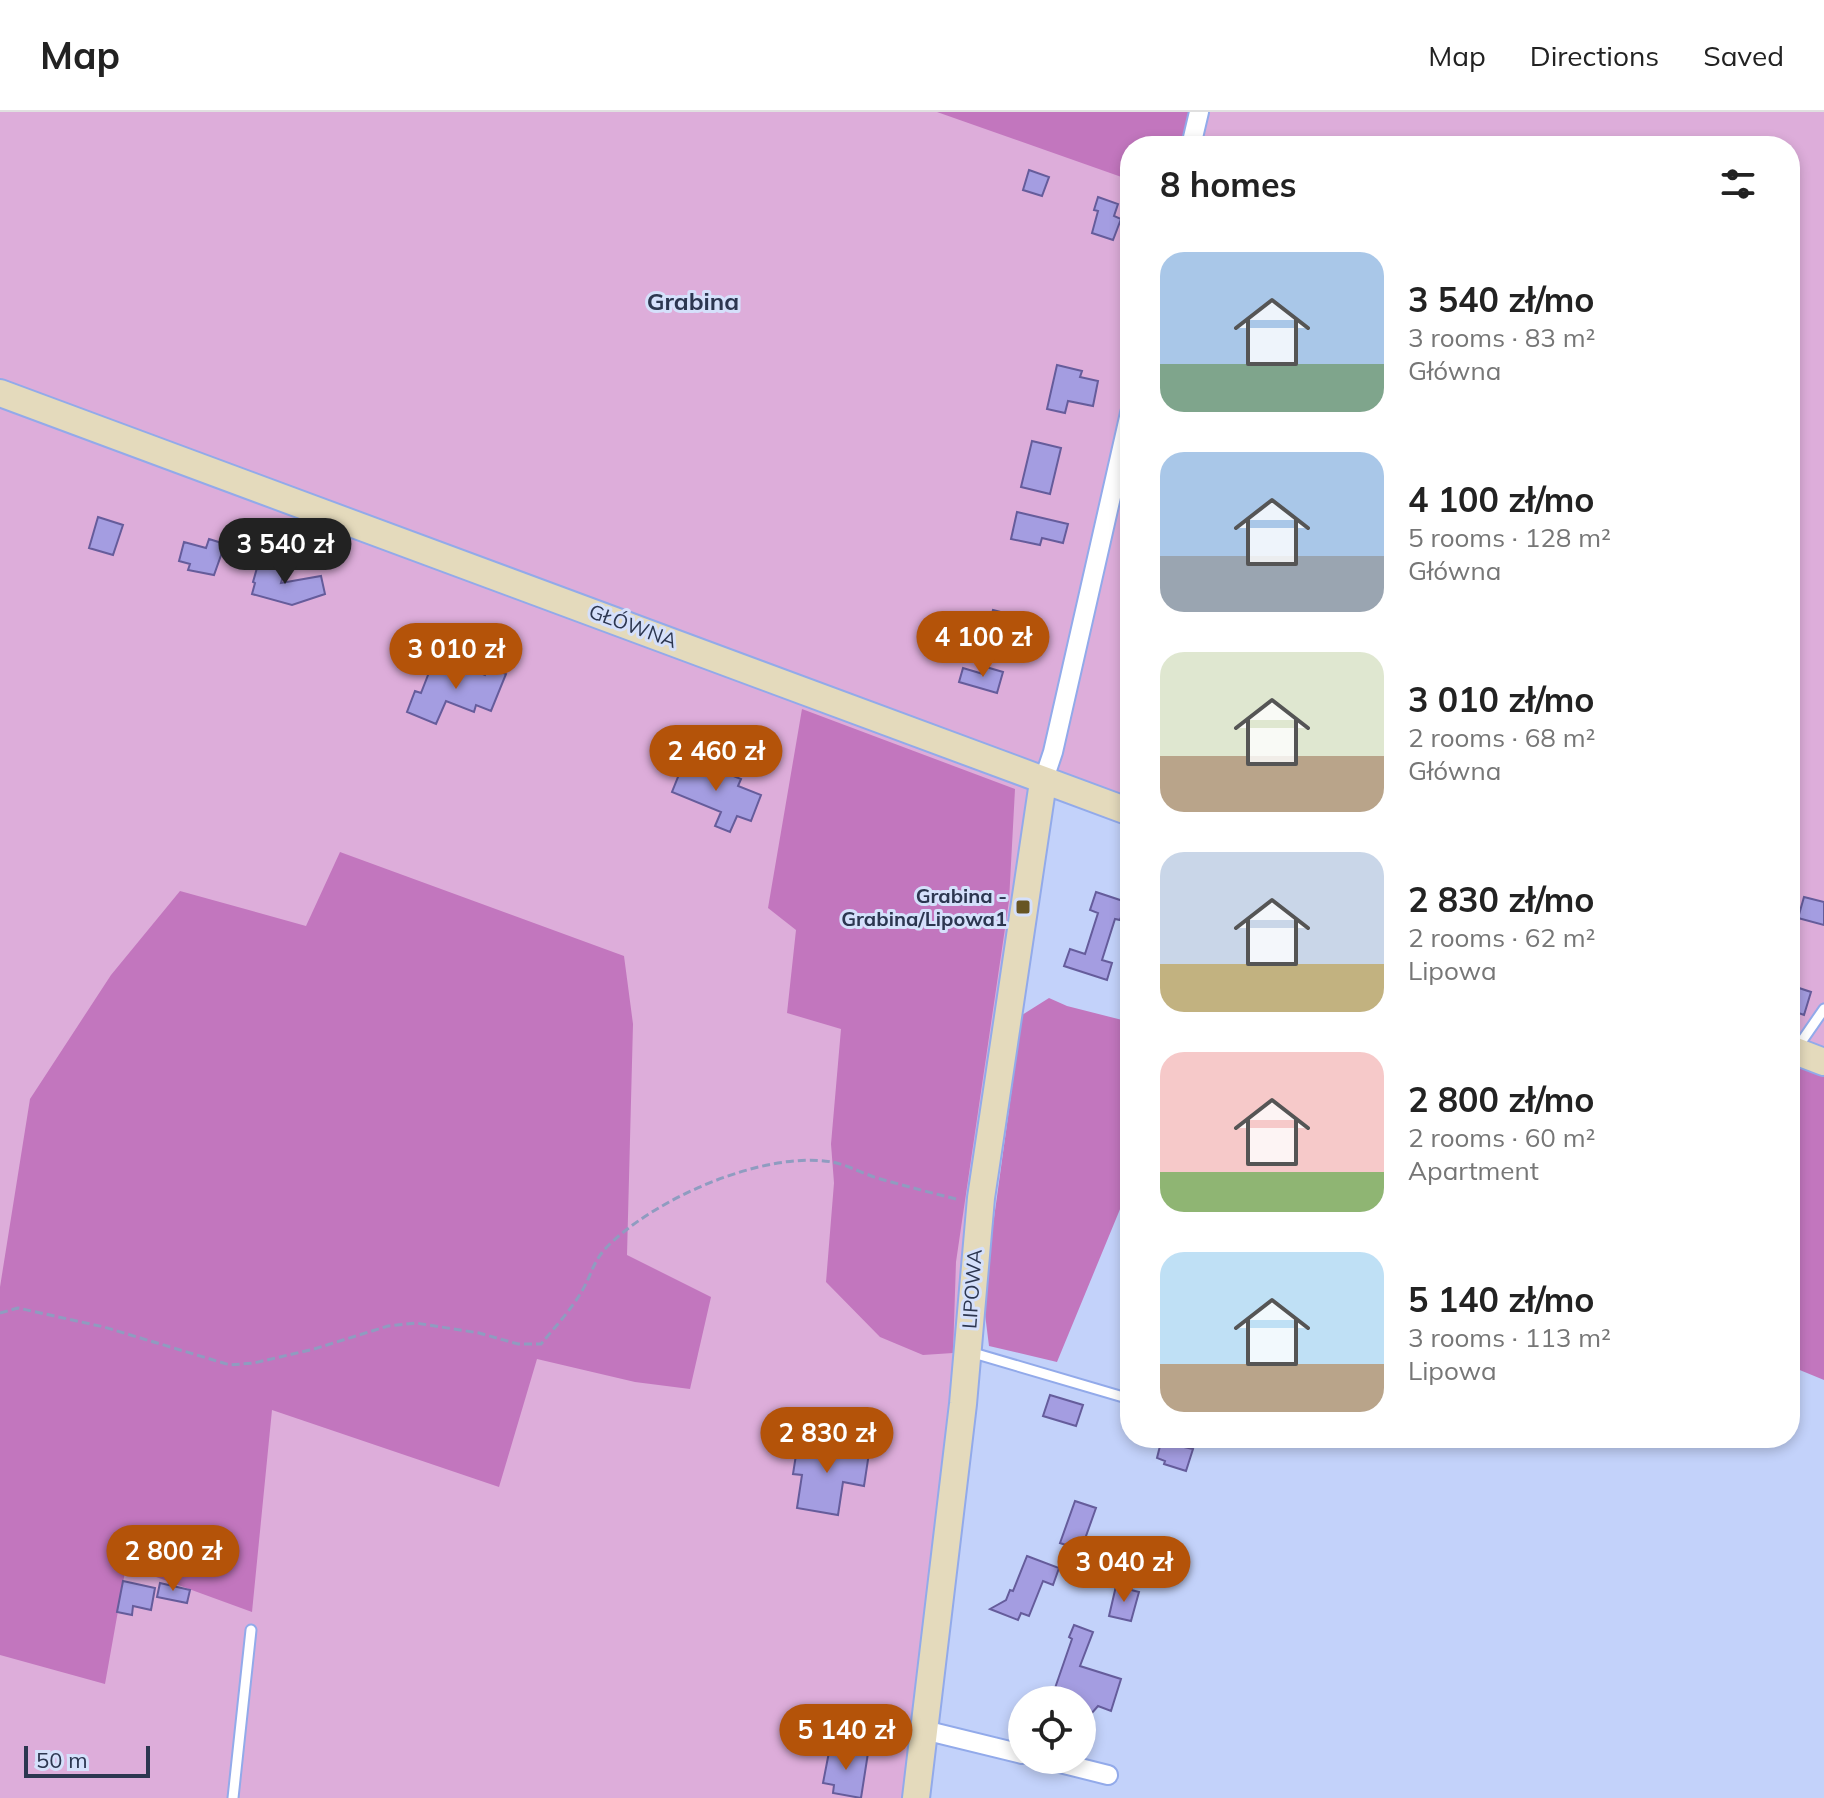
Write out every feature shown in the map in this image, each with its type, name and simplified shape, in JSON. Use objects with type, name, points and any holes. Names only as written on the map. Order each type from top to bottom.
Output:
[{"type":"street","points":[[1193,136],[1199,112]]},
{"type":"street","name":"GŁÓWNA","points":[[0,393],[1120,809]]},
{"type":"street","points":[[1043,782],[1053,752],[1120,457]]},
{"type":"street","name":"LIPOWA","points":[[916,1798],[967,1351],[981,1198],[1043,782]]},
{"type":"street","points":[[1800,1053],[1824,1062]]},
{"type":"street","points":[[924,1730],[1008,1751]]},
{"type":"street","points":[[1096,1772],[1108,1775]]},
{"type":"lane","points":[[1800,1041],[1824,1009]]},
{"type":"lane","points":[[967,1351],[1120,1396]]},
{"type":"lane","points":[[233,1798],[251,1630]]},
{"type":"path","points":[[0,1313],[18,1308],[104,1327],[230,1365],[254,1363],[314,1349],[388,1326],[416,1323],[466,1330],[518,1344],[541,1344],[583,1290],[594,1260],[617,1237],[686,1194],[733,1174],[815,1160],[835,1162],[909,1188],[961,1201],[981,1198]]},
{"type":"shaded area","points":[[0,112],[1824,112],[1824,1072],[1800,1063],[1800,136],[1120,136],[1120,812],[1039,782],[915,1798],[0,1798]]},
{"type":"shaded area","points":[[937,112],[1191,112],[1185,136],[1120,136],[1120,176]]},
{"type":"shaded area","points":[[802,709],[1015,789],[1009,901],[956,1262],[953,1353],[923,1355],[880,1337],[826,1282],[834,1183],[831,1144],[841,1029],[787,1013],[796,930],[768,908]]},
{"type":"shaded area","points":[[340,852],[624,956],[633,1024],[627,1255],[711,1297],[690,1389],[635,1382],[537,1359],[499,1487],[272,1410],[252,1612],[126,1566],[105,1684],[0,1655],[0,1287],[30,1099],[111,975],[180,891],[306,926]]},
{"type":"shaded area","points":[[1049,998],[1067,1006],[1120,1019],[1120,1209],[1057,1362],[989,1346],[983,1298],[1022,1015]]},
{"type":"shaded area","points":[[1800,1067],[1824,1077],[1824,1380],[1800,1370]]},
{"type":"building","points":[[1029,170],[1049,177],[1042,196],[1023,190]]},
{"type":"building","points":[[1098,197],[1118,204],[1114,216],[1120,222],[1113,240],[1092,233],[1098,211],[1094,210]]},
{"type":"building","points":[[1057,365],[1082,371],[1080,377],[1098,381],[1093,406],[1068,401],[1065,413],[1047,409]]},
{"type":"building","points":[[1032,441],[1061,448],[1050,494],[1021,487]]},
{"type":"building","points":[[1017,512],[1068,524],[1063,543],[1042,538],[1040,545],[1011,539]]},
{"type":"building","points":[[98,517],[123,525],[113,555],[89,548]]},
{"type":"building","points":[[209,539],[225,544],[214,575],[188,570],[190,564],[179,561],[184,542],[206,548]]},
{"type":"building","points":[[259,561],[284,573],[281,583],[321,576],[325,594],[292,605],[252,594]]},
{"type":"building","points":[[993,610],[1039,622],[1036,636],[989,624]]},
{"type":"building","points":[[437,664],[455,671],[458,664],[485,675],[489,667],[506,674],[491,711],[476,705],[474,712],[446,701],[436,724],[407,712],[415,691],[421,693],[430,670],[434,672]]},
{"type":"building","points":[[986,667],[1003,672],[997,693],[959,682],[963,668],[983,674]]},
{"type":"building","points":[[686,757],[741,779],[738,786],[761,795],[751,821],[737,816],[730,832],[715,826],[721,812],[672,792]]},
{"type":"building","points":[[1096,892],[1120,900],[1120,920],[1115,919],[1102,960],[1112,963],[1107,980],[1064,966],[1070,949],[1085,954],[1098,913],[1090,910]]},
{"type":"building","points":[[1804,897],[1824,902],[1824,925],[1800,919]]},
{"type":"building","points":[[1800,988],[1811,992],[1804,1015],[1800,1014]]},
{"type":"building","points":[[1050,1395],[1083,1405],[1076,1426],[1043,1416]]},
{"type":"building","points":[[798,1442],[869,1453],[864,1486],[843,1482],[838,1515],[797,1508],[802,1475],[793,1474]]},
{"type":"building","points":[[1160,1448],[1193,1449],[1186,1471],[1164,1464],[1165,1461],[1157,1458]]},
{"type":"building","points":[[1075,1501],[1096,1508],[1081,1550],[1060,1543]]},
{"type":"building","points":[[1027,1556],[1059,1568],[1053,1585],[1043,1581],[1029,1616],[1021,1613],[1018,1620],[990,1609],[1006,1600],[1010,1590],[1013,1591]]},
{"type":"building","points":[[123,1581],[155,1588],[151,1610],[133,1606],[132,1615],[117,1612]]},
{"type":"building","points":[[160,1583],[190,1590],[187,1603],[157,1597]]},
{"type":"building","points":[[1116,1586],[1139,1592],[1131,1621],[1109,1616]]},
{"type":"building","points":[[1074,1625],[1093,1632],[1080,1666],[1121,1679],[1111,1711],[1098,1706],[1096,1708],[1096,1686],[1056,1686],[1072,1639],[1069,1637]]},
{"type":"building","points":[[830,1747],[868,1753],[861,1798],[833,1793],[834,1785],[823,1783]]},
{"type":"place","name":"Grabina - Grabina/Lipowa1","points":[[1023,907]]},
{"type":"district","name":"Grabina","points":[[693,302]]}]
